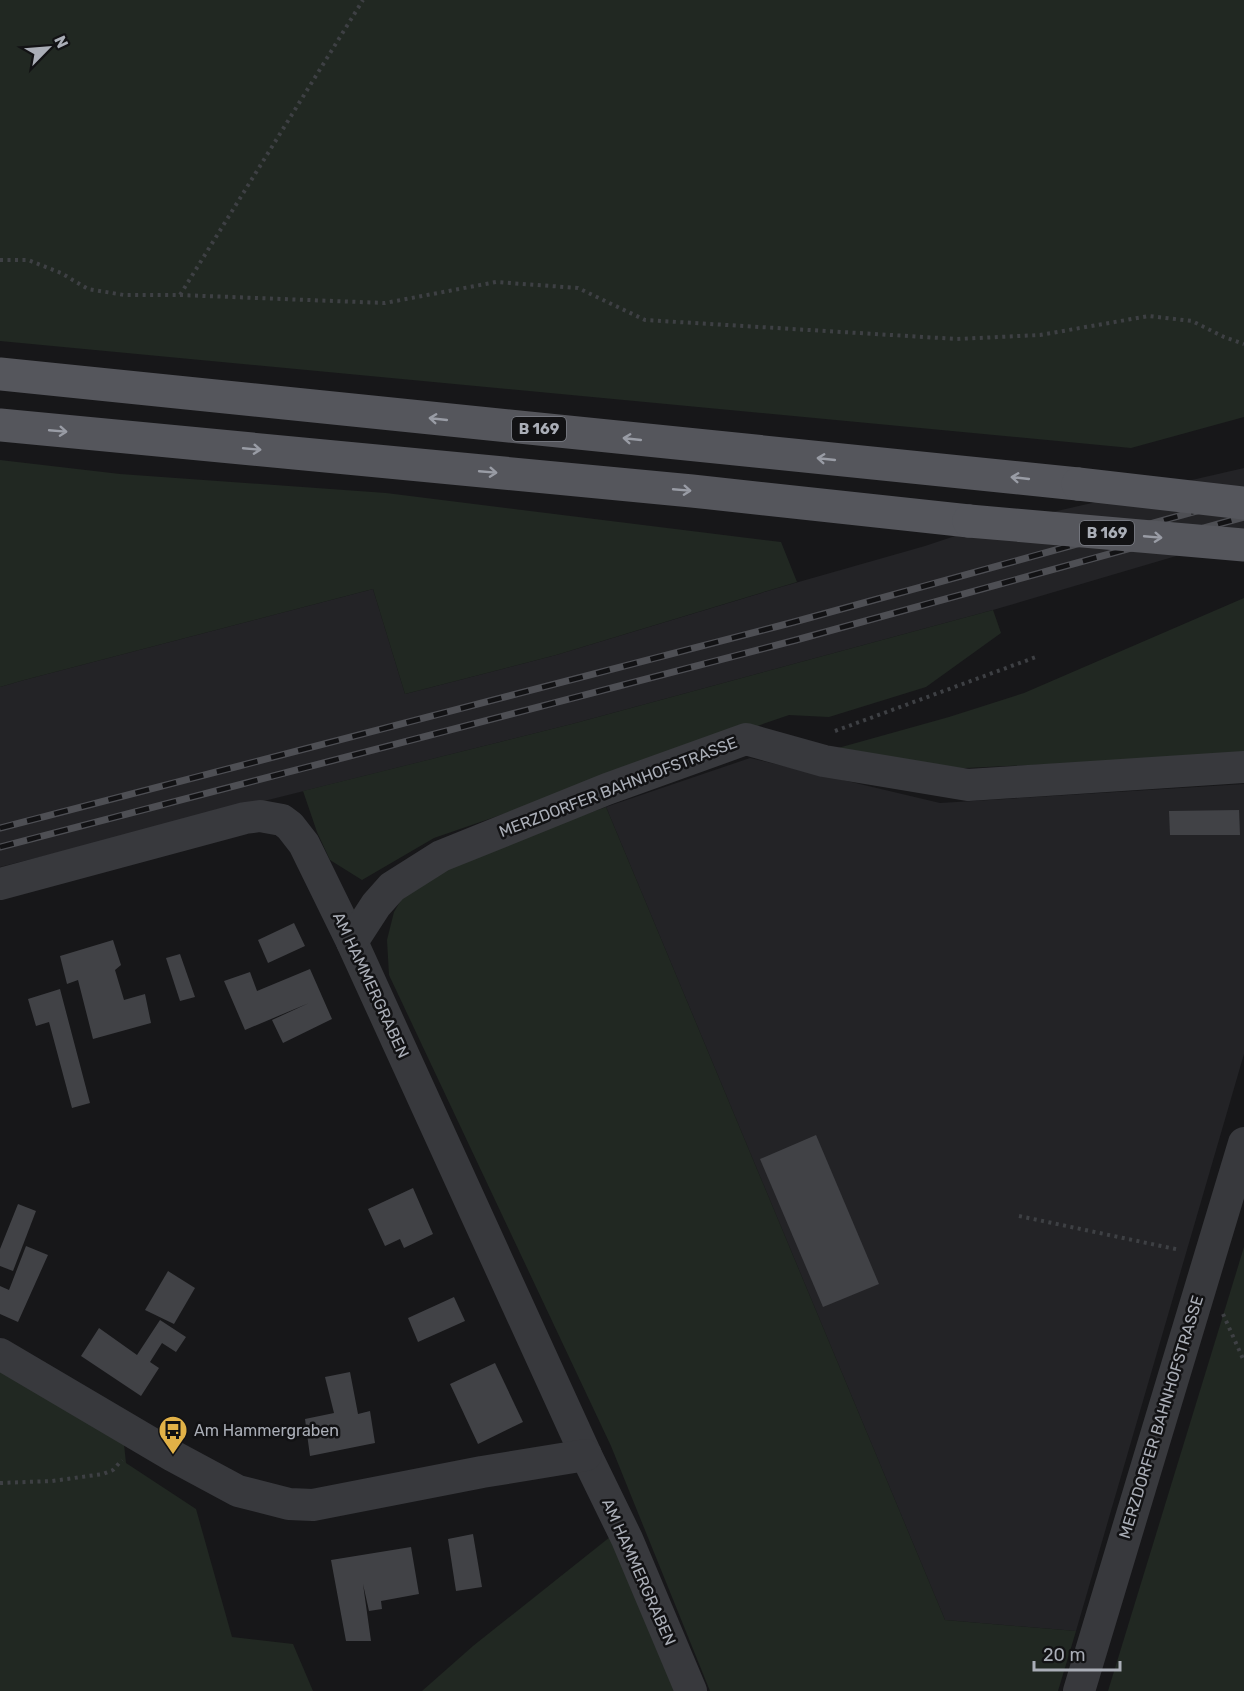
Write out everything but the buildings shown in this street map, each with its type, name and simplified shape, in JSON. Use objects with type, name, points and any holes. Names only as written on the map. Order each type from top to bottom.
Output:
[{"type":"main road","name":"B 169","points":[[0,374],[1244,503]]},
{"type":"main road","name":"B 169","points":[[0,425],[680,490],[969,521],[1244,545]]},
{"type":"street","name":"MERZDORFER BAHNHOFSTRASSE","points":[[352,942],[376,905],[392,887],[441,856],[607,789],[746,739],[824,761],[968,785],[1244,768]]},
{"type":"street","name":"AM HAMMERGRABEN","points":[[0,884],[245,818],[272,817],[290,826],[304,844],[352,942],[586,1455],[627,1539],[691,1691]]},
{"type":"street","name":"MERZDORFER BAHNHOFSTRASSE","points":[[1079,1691],[1244,1143]]},
{"type":"street","points":[[0,1354],[173,1456],[238,1491],[289,1504],[313,1505],[482,1472],[586,1455]]},
{"type":"path","points":[[180,295],[363,0]]},
{"type":"path","points":[[0,260],[28,260],[61,273],[88,289],[124,295],[385,303],[496,282],[578,288],[645,320],[957,339],[1040,335],[1149,316],[1192,321],[1244,344]]},
{"type":"path","points":[[827,734],[1035,657]]},
{"type":"path","points":[[1019,1216],[1205,1272],[1244,1361]]},
{"type":"path","points":[[0,1483],[52,1481],[103,1474],[113,1470],[124,1457]]},
{"type":"shaded area","points":[[0,0],[1244,0],[1244,417],[1131,448],[0,341]]},
{"type":"shaded area","points":[[0,460],[120,474],[386,493],[781,542],[797,582],[556,655],[405,694],[373,589],[0,687]]},
{"type":"shaded area","points":[[1244,468],[1244,536],[993,610],[572,724],[0,867],[0,687],[373,589],[405,694],[556,655],[970,531]]},
{"type":"shaded area","points":[[1244,598],[1244,755],[945,769],[838,748],[1024,693]]},
{"type":"shaded area","points":[[993,610],[1001,633],[926,687],[829,717],[789,715],[434,838],[362,880],[330,860],[317,832],[303,791],[572,724]]},
{"type":"shaded area","points":[[750,758],[940,803],[1244,784],[1244,1054],[1076,1631],[945,1620],[606,807]]},
{"type":"shaded area","points":[[606,807],[945,1620],[1076,1631],[1058,1691],[710,1691],[611,1446],[389,975],[387,940],[394,912],[401,900],[444,865]]},
{"type":"shaded area","points":[[1244,1247],[1244,1691],[1108,1691]]},
{"type":"shaded area","points":[[0,1371],[124,1444],[126,1463],[196,1509],[232,1637],[293,1644],[313,1691],[0,1691]]},
{"type":"shaded area","points":[[615,1533],[679,1691],[422,1691],[473,1646]]},
{"type":"railway","points":[[0,828],[794,622],[1244,498]]},
{"type":"railway","points":[[0,847],[796,640],[1244,517]]},
{"type":"place","name":"Am Hammergraben","points":[[173,1456]]}]
